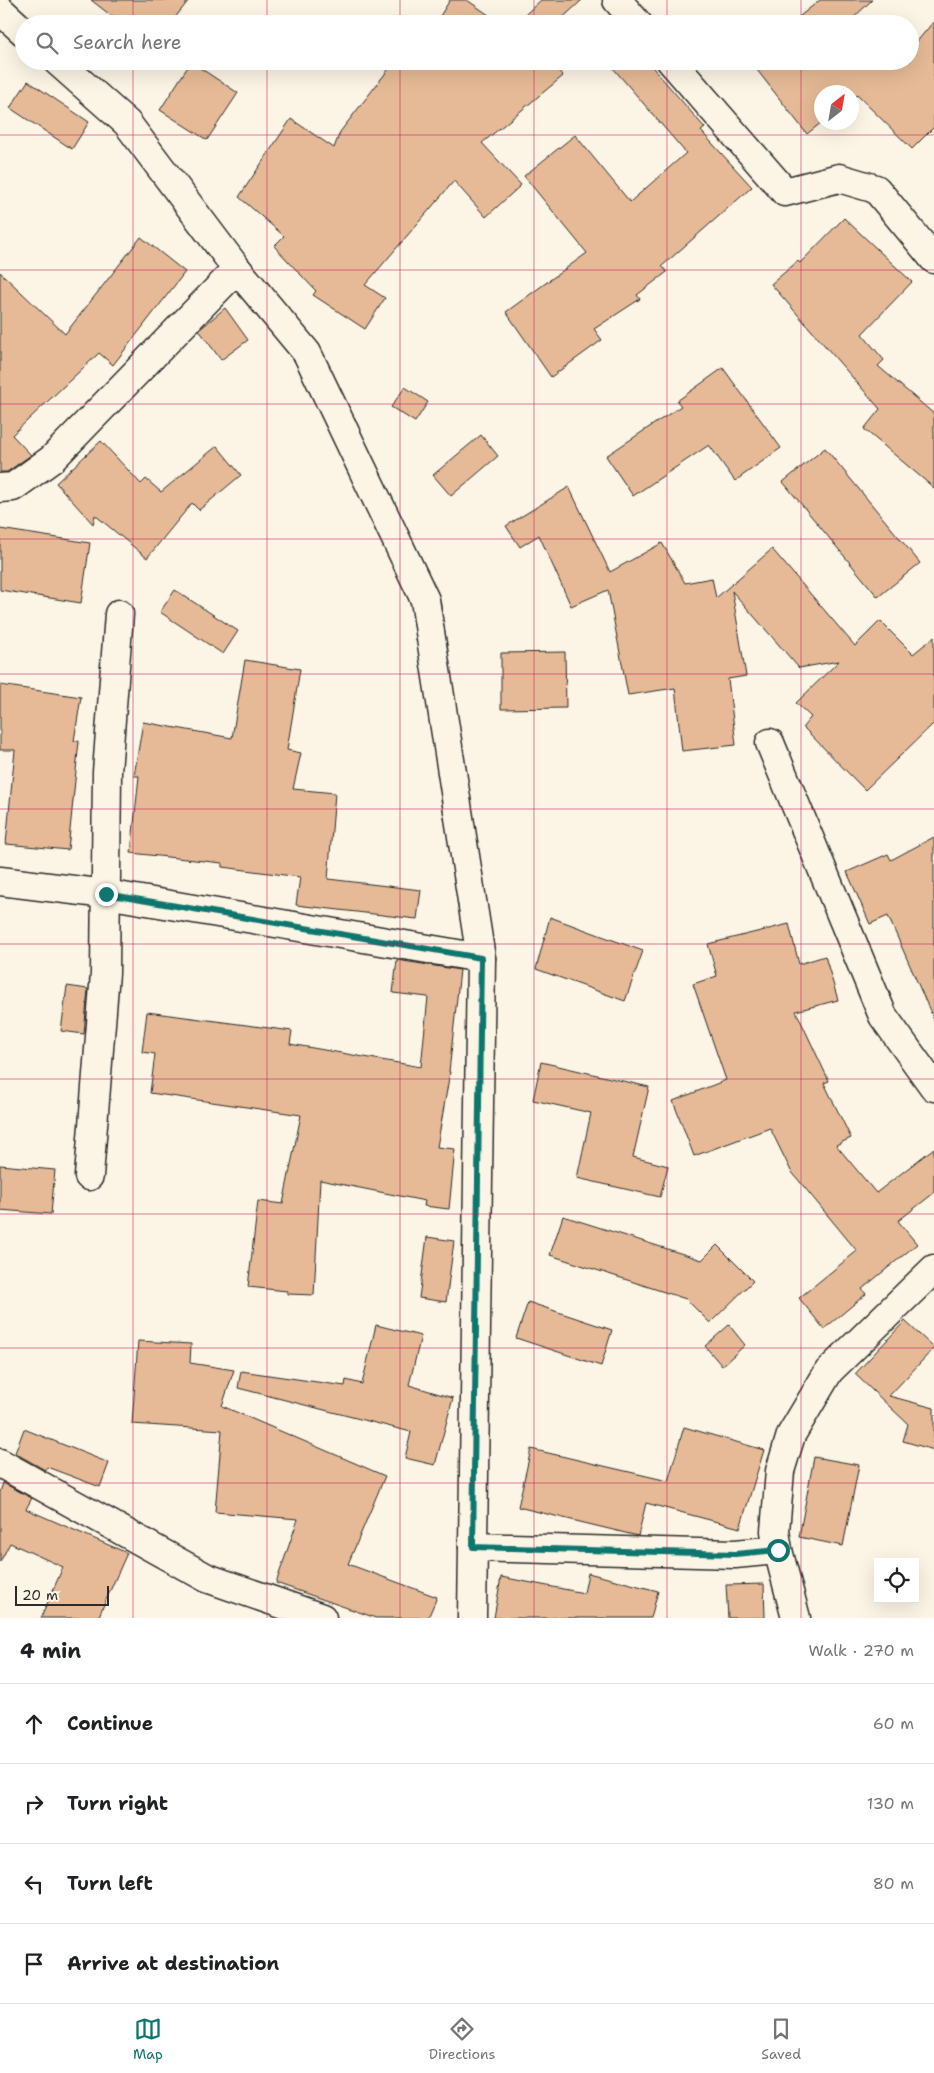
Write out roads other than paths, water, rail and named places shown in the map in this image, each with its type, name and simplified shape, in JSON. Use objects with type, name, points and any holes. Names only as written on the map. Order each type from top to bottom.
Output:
[{"type":"street","points":[[618,0],[630,15]]},
{"type":"street","points":[[0,10],[15,24]]},
{"type":"street","points":[[67,70],[127,123],[237,269],[307,354],[425,600],[481,958],[472,1618]]},
{"type":"street","points":[[679,70],[785,192],[839,178],[876,189],[934,259]]},
{"type":"street","points":[[0,488],[13,487],[52,460],[237,269]]},
{"type":"street","points":[[89,1176],[105,973],[106,772],[119,614]]},
{"type":"street","points":[[770,743],[883,1016],[934,1088]]},
{"type":"street","points":[[0,881],[106,894],[481,958]]},
{"type":"street","points":[[796,1618],[778,1550],[775,1531],[780,1471],[791,1436],[829,1371],[928,1285]]},
{"type":"street","points":[[0,1463],[207,1578],[322,1618]]},
{"type":"street","points":[[473,1547],[735,1554],[778,1550]]}]
